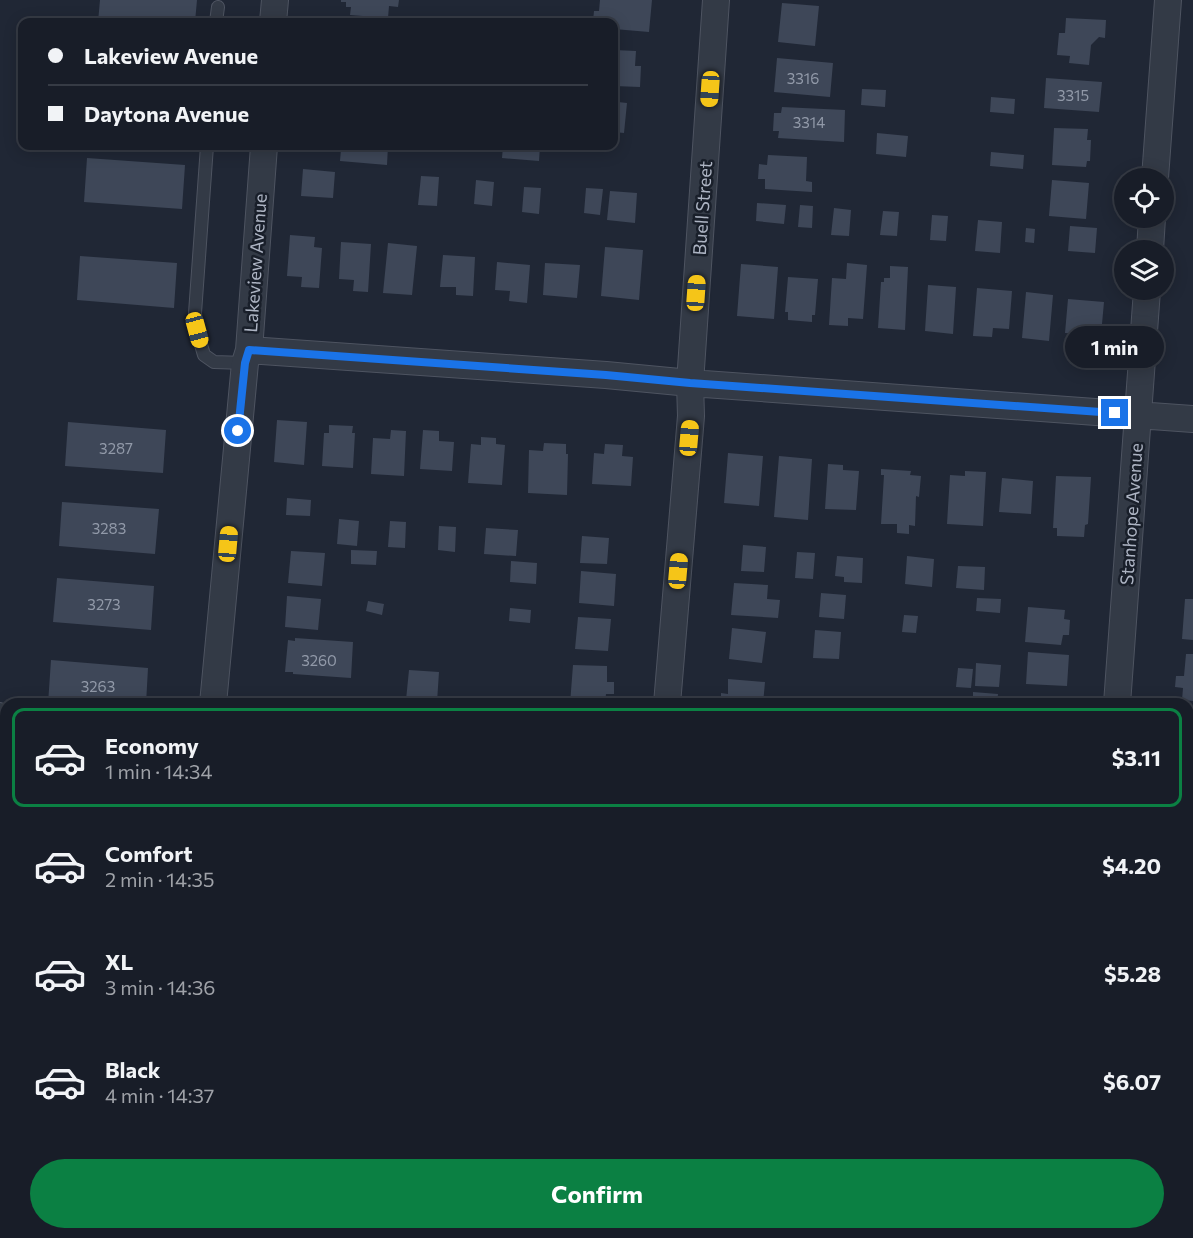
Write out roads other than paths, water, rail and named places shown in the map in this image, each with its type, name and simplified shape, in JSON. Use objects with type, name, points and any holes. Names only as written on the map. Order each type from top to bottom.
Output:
[{"type":"street","points":[[273,18],[275,0]]},
{"type":"street","name":"Buell Street","points":[[668,698],[691,416],[690,383],[716,0]]},
{"type":"street","points":[[1156,168],[1168,0]]},
{"type":"street","name":"Lakeview Avenue","points":[[214,698],[247,357],[264,150]]},
{"type":"street","name":"Stanhope Avenue","points":[[1117,698],[1146,300]]},
{"type":"street","points":[[247,357],[606,375],[1193,419]]},
{"type":"lane","points":[[217,18],[218,7]]},
{"type":"lane","points":[[207,150],[195,313],[197,330],[204,355],[214,362],[247,357]]}]
